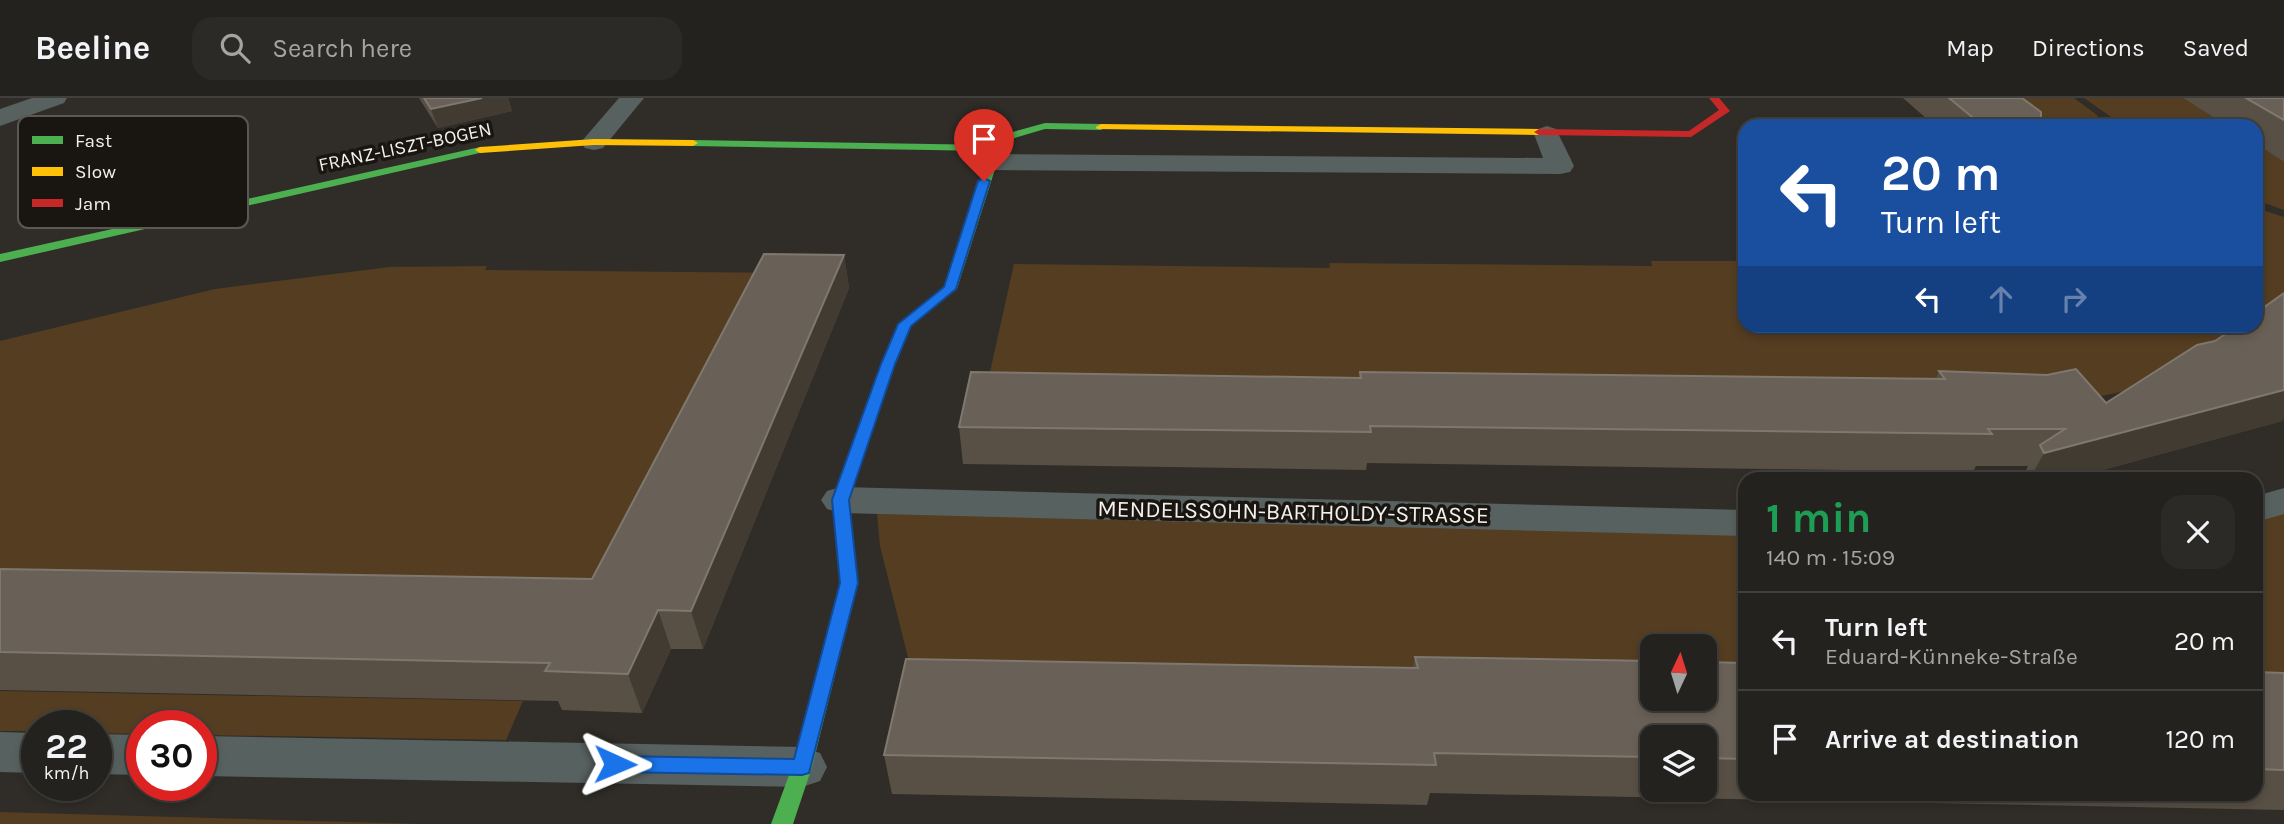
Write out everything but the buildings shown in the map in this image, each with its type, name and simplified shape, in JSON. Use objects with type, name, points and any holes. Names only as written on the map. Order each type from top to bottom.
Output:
[{"type":"street","points":[[0,118],[55,98]]},
{"type":"street","points":[[594,142],[632,98]]},
{"type":"street","points":[[782,824],[802,767],[849,583],[841,500],[888,364],[905,324],[950,289],[999,139],[1045,126],[1691,134],[1725,111],[1714,98]]},
{"type":"street","points":[[993,155],[1560,166],[1547,134]]},
{"type":"street","name":"FRANZ-LISZT-BOGEN","points":[[248,202],[475,150],[594,142],[993,155]]},
{"type":"street","name":"FRANZ-LISZT-BOGEN","points":[[0,258],[132,228]]},
{"type":"street","name":"MENDELSSOHN-BARTHOLDY-STRASSE","points":[[841,500],[1738,523]]},
{"type":"street","points":[[2263,507],[2284,502]]},
{"type":"street","points":[[0,752],[21,752]]},
{"type":"street","points":[[217,756],[802,767]]},
{"type":"shaded area","points":[[1972,98],[2074,98],[2100,119],[1952,119]]},
{"type":"shaded area","points":[[2084,98],[2183,98],[2216,119],[2114,119]]},
{"type":"shaded area","points":[[2263,148],[2284,162],[2284,210],[2263,202]]},
{"type":"shaded area","points":[[2263,210],[2284,217],[2284,311],[2263,326]]},
{"type":"shaded area","points":[[1651,261],[1738,261],[1738,333],[2254,333],[2194,377],[2028,411],[982,408],[1014,264],[1330,268],[1329,263],[1652,266]]},
{"type":"shaded area","points":[[487,266],[485,270],[786,273],[602,626],[0,607],[0,341],[215,289],[390,267]]},
{"type":"shaded area","points":[[2284,501],[2284,712],[2263,711],[2263,507]]},
{"type":"shaded area","points":[[876,502],[1738,523],[1738,700],[1717,699],[1717,634],[1640,634],[1640,698],[917,693],[880,546]]},
{"type":"shaded area","points":[[0,691],[523,701],[506,740],[217,735],[217,710],[126,710],[126,734],[112,733],[112,710],[21,710],[21,731],[0,731]]},
{"type":"shaded area","points":[[0,812],[421,824],[0,824]]},
{"type":"traffic: fast","points":[[782,824],[802,767],[849,583],[841,500],[888,364],[905,324],[950,289],[999,139],[1045,126],[1101,127]]},
{"type":"traffic: fast","points":[[693,143],[995,148]]},
{"type":"traffic: fast","points":[[248,202],[480,150]]},
{"type":"traffic: fast","points":[[0,258],[133,228]]},
{"type":"traffic: slow","points":[[1101,127],[1539,132]]},
{"type":"traffic: slow","points":[[480,150],[594,142],[693,143]]},
{"type":"traffic: jam","points":[[1539,132],[1691,134],[1725,111],[1714,98]]},
{"type":"route","points":[[615,764],[802,767],[849,583],[841,500],[888,364],[905,324],[950,289],[984,181]]}]
